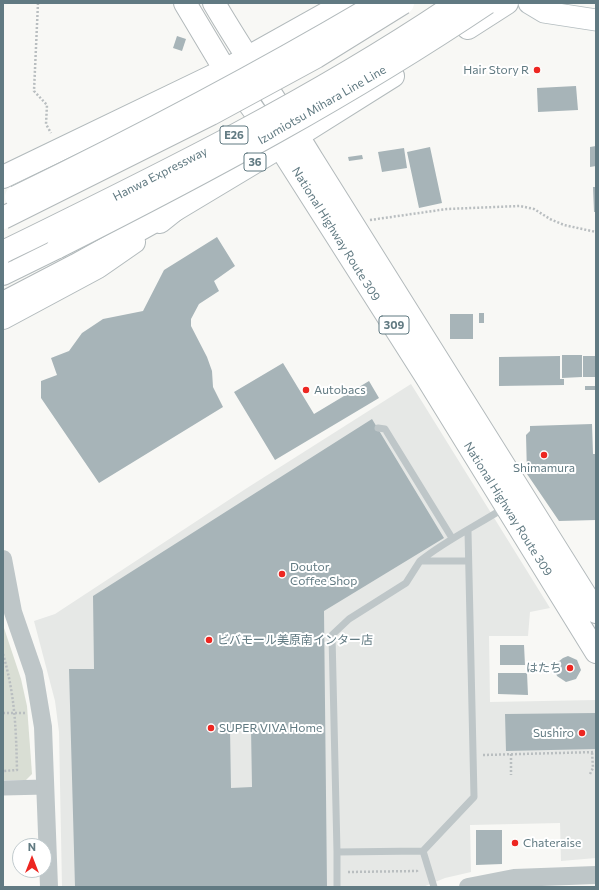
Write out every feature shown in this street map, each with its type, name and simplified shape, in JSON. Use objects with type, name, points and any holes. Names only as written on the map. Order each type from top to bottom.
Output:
[{"type":"main road","name":"National Highway Route 309","points":[[185,3],[225,70],[289,141],[352,223],[596,612]]},
{"type":"main road","name":"National Highway Route 309","points":[[214,3],[246,58],[289,141],[423,371],[596,652]]},
{"type":"main road","points":[[3,177],[225,70],[343,3]]},
{"type":"main road","points":[[9,200],[127,143],[308,45],[379,3]]},
{"type":"main road","name":"E26","points":[[3,218],[211,114],[309,61],[403,3]]},
{"type":"main road","name":"Hanwa Expressway","points":[[3,252],[173,168],[314,91],[411,35],[457,3]]},
{"type":"main road","name":"Izumiotsu Mihara Line Line","points":[[3,274],[61,252],[169,202],[267,137],[415,51],[487,3]]},
{"type":"main road","name":"36","points":[[3,318],[98,267],[169,202],[289,141],[507,3]]},
{"type":"main road","points":[[529,3],[544,12],[596,20]]},
{"type":"main road","points":[[3,303],[76,265],[169,202]]},
{"type":"main road","points":[[3,289],[61,252]]},
{"type":"street","points":[[3,559],[9,596],[34,673],[40,701],[46,787],[49,887]]},
{"type":"street","points":[[3,788],[46,787]]},
{"type":"street","points":[[468,887],[514,878],[555,875],[596,875]]},
{"type":"lane","points":[[378,428],[385,429],[452,538]]},
{"type":"lane","points":[[337,887],[332,635],[349,619],[406,583],[420,561],[452,538],[468,531],[506,506]]},
{"type":"lane","points":[[337,852],[423,851],[474,797],[467,561],[468,531]]},
{"type":"lane","points":[[420,561],[467,561]]},
{"type":"lane","points":[[423,851],[434,887]]},
{"type":"path","points":[[38,3],[34,91],[47,104],[46,124],[61,149]]},
{"type":"path","points":[[352,223],[447,209],[520,206],[534,209],[550,219],[564,225],[596,232]]},
{"type":"path","points":[[3,654],[11,681],[16,713],[16,770],[3,770]]},
{"type":"path","points":[[3,713],[28,713]]},
{"type":"path","points":[[590,774],[593,768],[592,752]]},
{"type":"path","points":[[473,755],[596,752]]},
{"type":"path","points":[[511,754],[511,776]]},
{"type":"path","points":[[348,872],[417,871],[419,876]]},
{"type":"shaded area","points":[[411,384],[550,608],[530,612],[528,636],[489,636],[490,702],[596,700],[596,858],[561,861],[560,823],[470,825],[471,872],[445,878],[423,887],[62,887],[59,732],[55,701],[34,621],[55,614],[247,488]]},
{"type":"shaded area","points":[[3,625],[21,679],[27,706],[32,774],[26,780],[3,780]]},
{"type":"building","points":[[177,36],[186,39],[182,51],[173,48]]},
{"type":"building","points":[[576,86],[578,110],[538,112],[537,88]]},
{"type":"building","points":[[596,146],[596,166],[590,167],[590,147]]},
{"type":"building","points":[[430,147],[442,203],[419,208],[407,152]]},
{"type":"building","points":[[404,148],[407,168],[382,172],[378,152]]},
{"type":"building","points":[[362,155],[363,159],[349,161],[348,157]]},
{"type":"building","points":[[593,187],[596,187],[596,212],[594,212]]},
{"type":"building","points":[[217,237],[235,266],[214,281],[219,291],[199,304],[191,319],[191,326],[207,357],[212,371],[213,387],[223,407],[99,483],[41,398],[41,381],[57,375],[51,358],[69,351],[82,333],[103,319],[143,311],[164,270]]},
{"type":"building","points":[[479,313],[484,313],[484,323],[479,323]]},
{"type":"building","points":[[450,314],[473,314],[473,339],[450,339]]},
{"type":"building","points":[[562,355],[582,355],[582,377],[562,378]]},
{"type":"building","points":[[560,356],[560,379],[564,379],[564,385],[499,386],[499,357]]},
{"type":"building","points":[[583,356],[596,356],[596,377],[583,377]]},
{"type":"building","points":[[283,363],[314,414],[369,381],[379,398],[275,460],[234,392]]},
{"type":"building","points":[[585,386],[596,386],[596,390],[585,390]]},
{"type":"building","name":"ビバモール美原南インター店","points":[[372,419],[444,538],[324,611],[327,887],[75,887],[69,669],[94,669],[93,596]],"holes":[[[230,728],[251,728],[252,787],[231,788]]]},
{"type":"building","points":[[592,424],[593,454],[596,454],[596,520],[559,521],[527,474],[526,435],[530,431],[530,426]]},
{"type":"building","points":[[500,645],[524,645],[525,665],[500,665]]},
{"type":"building","points":[[568,656],[577,660],[581,670],[576,679],[566,682],[557,676],[553,666]]},
{"type":"building","points":[[498,673],[527,673],[528,695],[498,694]]},
{"type":"building","points":[[596,713],[596,749],[506,751],[505,714]]},
{"type":"building","points":[[476,830],[502,830],[502,864],[476,865]]},
{"type":"place","name":"Hair Story R","points":[[537,70]]},
{"type":"place","name":"Autobacs","points":[[306,390]]},
{"type":"place","name":"Shimamura","points":[[544,455]]},
{"type":"place","name":"Doutor Coffee Shop","points":[[282,574]]},
{"type":"place","name":"ビバモール美原南インター店","points":[[209,640]]},
{"type":"place","name":"はたち","points":[[570,668]]},
{"type":"place","name":"SUPER VIVA Home","points":[[211,728]]},
{"type":"place","name":"Sushiro","points":[[582,733]]},
{"type":"place","name":"Chateraise","points":[[515,843]]}]
